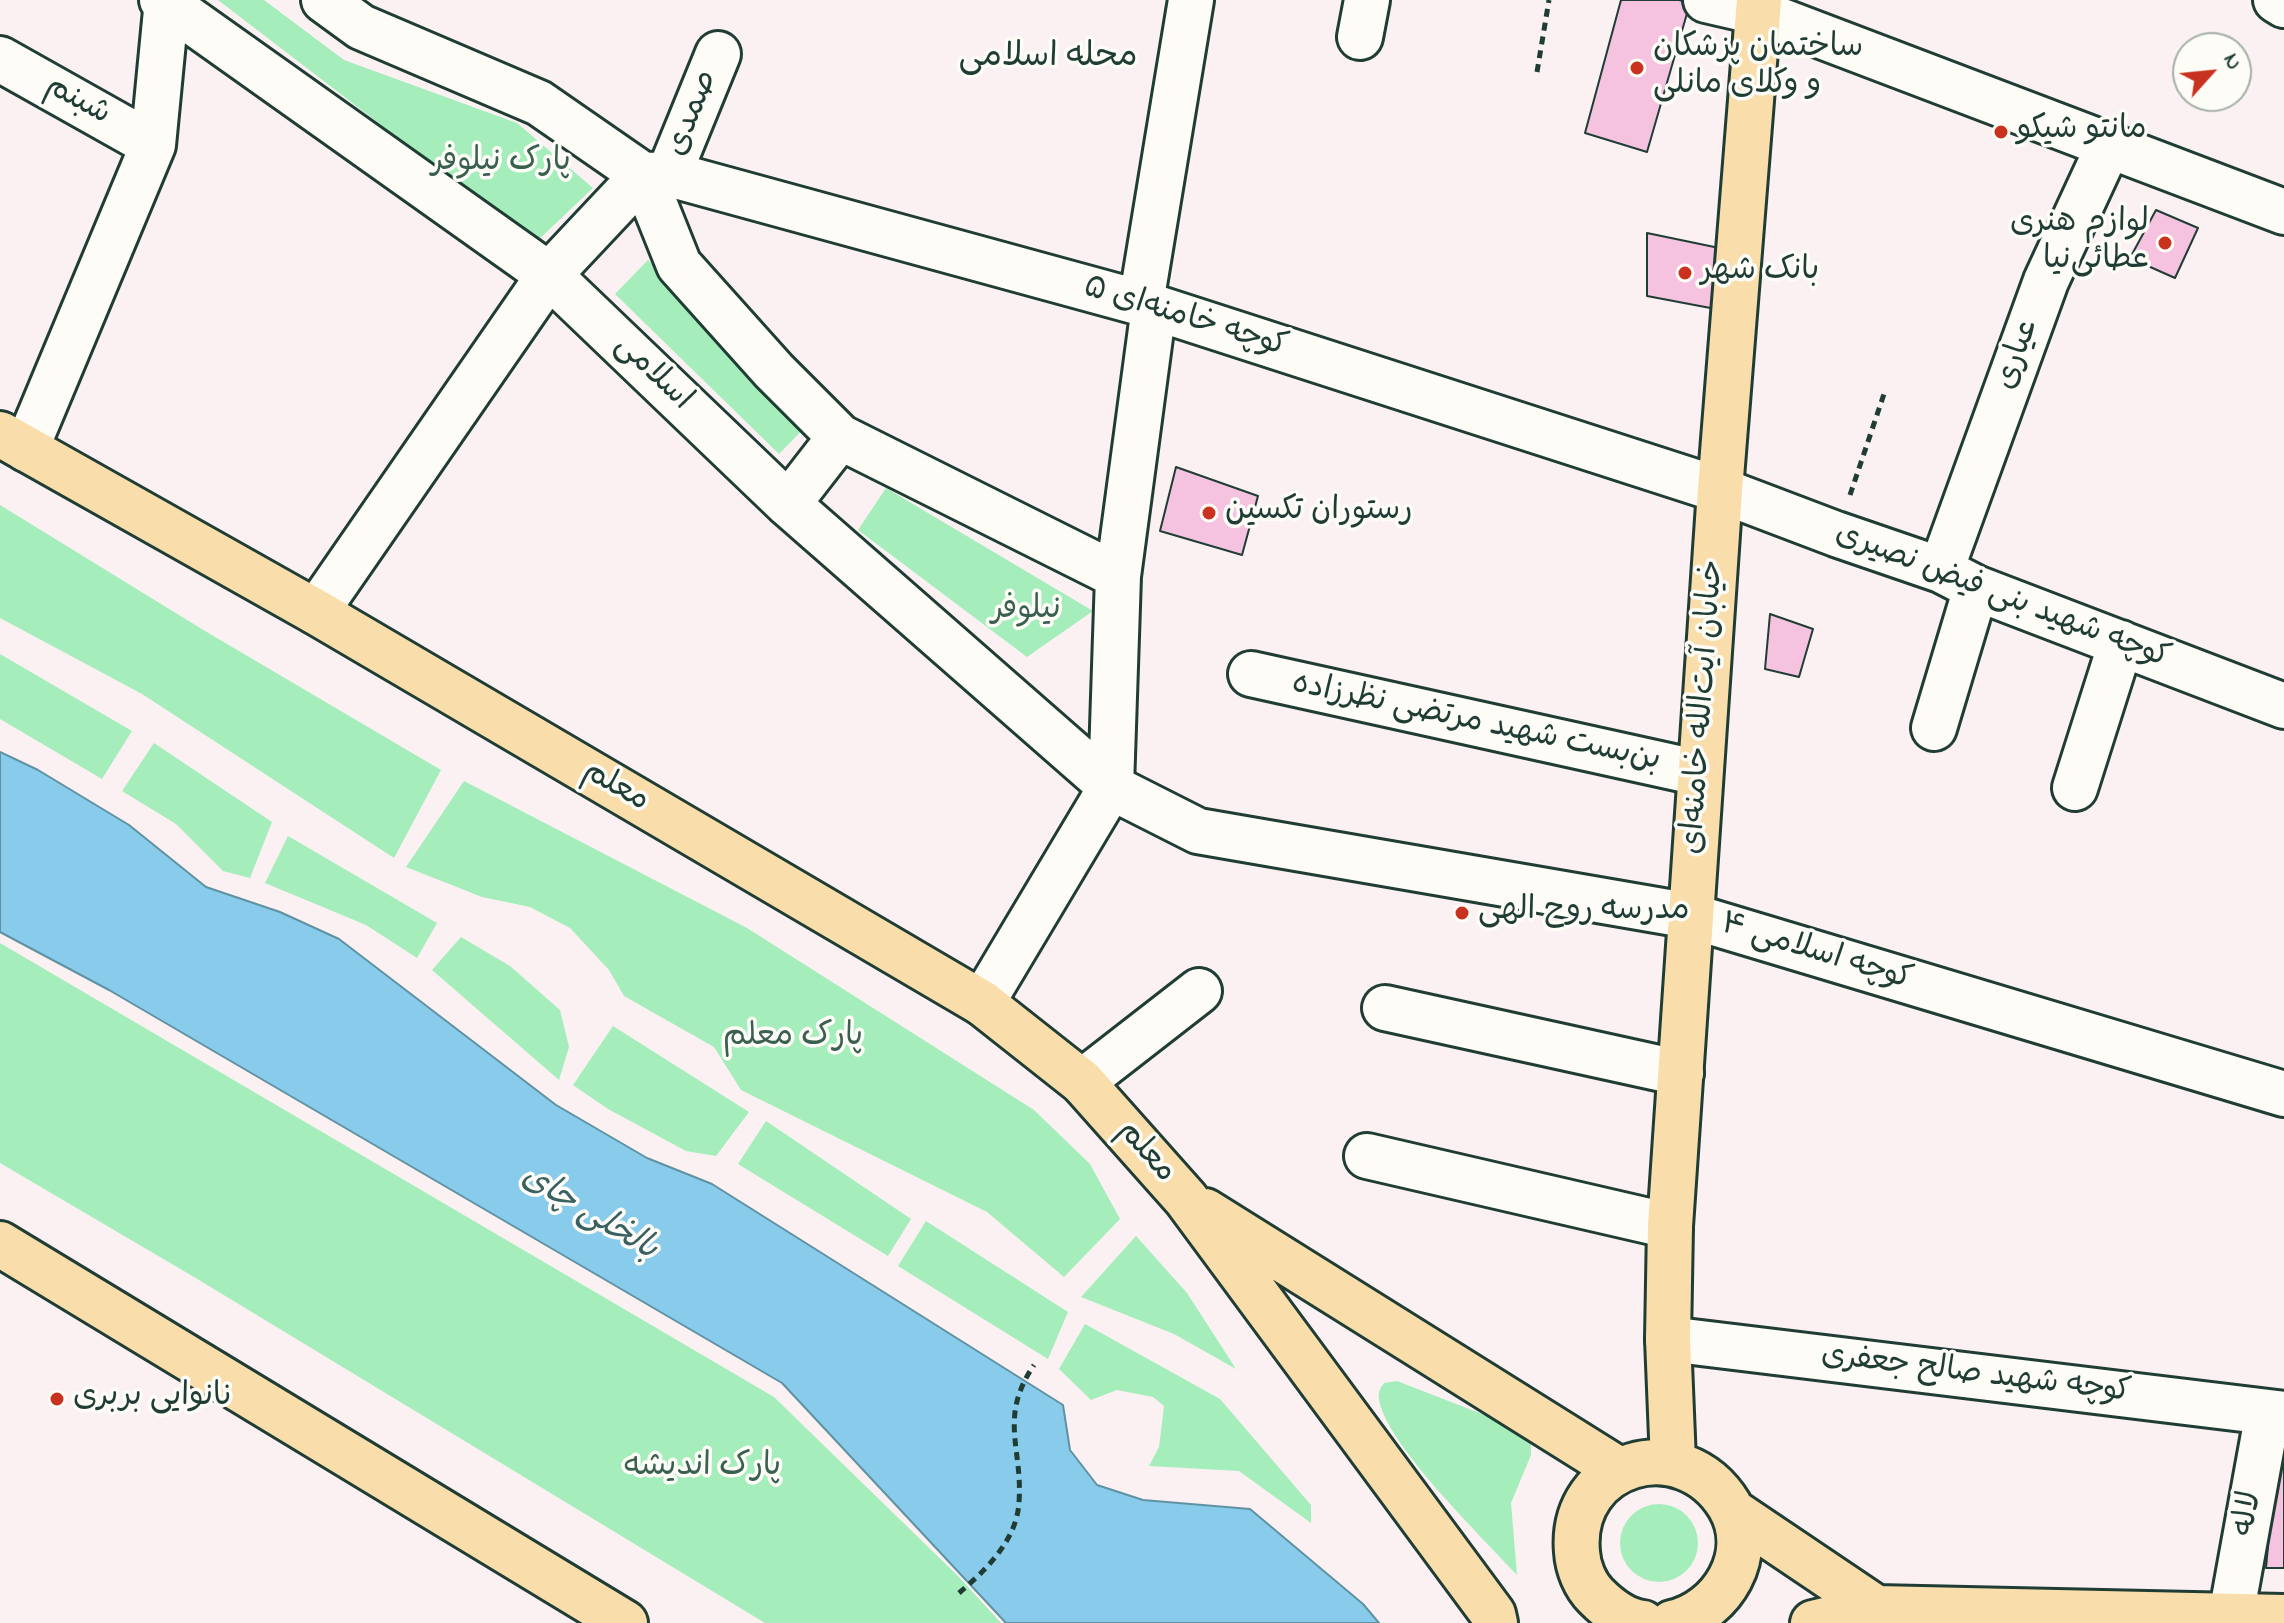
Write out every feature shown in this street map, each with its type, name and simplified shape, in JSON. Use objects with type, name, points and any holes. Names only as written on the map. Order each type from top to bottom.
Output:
[{"type":"main road","name":"خیابان آیت‌الله خامنه‌ای","points":[[1673,1462],[1668,1339],[1670,1226],[1720,490],[1759,6]]},
{"type":"main road","name":"معلم","points":[[13,442],[316,612],[982,1003],[1082,1082],[1186,1199]]},
{"type":"main road","points":[[1186,1199],[1619,1470]]},
{"type":"main road","points":[[1186,1199],[1493,1614],[1495,1623]]},
{"type":"main road","points":[[0,1244],[625,1623]]},
{"type":"main road","points":[[1643,1623],[1634,1622],[1609,1609],[1585,1606],[1576,1537],[1582,1509],[1597,1487],[1619,1470],[1646,1461],[1673,1462],[1699,1472],[1719,1489],[1732,1511],[1739,1536],[1738,1561],[1728,1585],[1711,1605],[1682,1622]]},
{"type":"main road","points":[[1732,1511],[1876,1608]]},
{"type":"main road","points":[[1813,1623],[1876,1608],[2284,1617]]},
{"type":"street","points":[[324,0],[361,27],[539,103],[656,175],[679,265],[774,371],[840,437],[1118,576]]},
{"type":"street","points":[[982,1003],[1111,787],[1118,576],[1148,305],[1191,0]]},
{"type":"street","points":[[1706,0],[1759,6],[2284,212]]},
{"type":"street","points":[[2276,0],[2284,5]]},
{"type":"street","points":[[13,442],[153,145],[165,1]]},
{"type":"street","name":"اسلامی","points":[[165,1],[549,275],[788,504],[1111,787]]},
{"type":"street","name":"صمدی","points":[[656,175],[718,54]]},
{"type":"street","name":"شبنم","points":[[0,59],[153,145]]},
{"type":"street","name":"عیاری","points":[[1934,728],[1958,579],[2046,281],[2109,145]]},
{"type":"street","points":[[316,612],[549,275],[656,175]]},
{"type":"street","name":"کوچه خامنه‌ای ۵","points":[[656,175],[1148,305],[1720,490]]},
{"type":"street","points":[[788,504],[840,437]]},
{"type":"street","name":"کوچه شهید بنی فیض نصیری","points":[[1720,490],[2284,706]]},
{"type":"street","points":[[2075,788],[2121,643]]},
{"type":"street","name":"بن‌بست شهید مرتضی نظرزاده","points":[[1251,674],[1700,773]]},
{"type":"street","name":"کوچه اسلامی ۴","points":[[1111,787],[1198,831],[1691,916],[2284,1094]]},
{"type":"street","points":[[1082,1082],[1199,991]]},
{"type":"street","points":[[1385,1008],[1681,1073]]},
{"type":"street","points":[[1367,1156],[1670,1226]]},
{"type":"street","name":"کوچه شهید صالح جعفری","points":[[1668,1339],[2276,1413]]},
{"type":"street","name":"لاله","points":[[2231,1616],[2276,1413]]},
{"type":"path","points":[[1537,72],[1549,0]]},
{"type":"path","points":[[1836,534],[1884,394]]},
{"type":"path","points":[[959,1593],[997,1556],[1015,1519],[1019,1504],[1013,1414],[1018,1395],[1034,1365]]},
{"type":"green space","name":"پارک نیلوفر","points":[[218,0],[264,0],[344,60],[517,123],[593,188],[535,243]]},
{"type":"green space","points":[[648,260],[811,421],[779,454],[615,294]]},
{"type":"green space","name":"نیلوفر","points":[[886,488],[1093,611],[1027,657],[858,530]]},
{"type":"green space","points":[[0,505],[205,631],[441,770],[394,858],[142,694],[0,618]]},
{"type":"green space","points":[[0,654],[132,731],[102,779],[0,719]]},
{"type":"green space","points":[[154,743],[272,822],[250,878],[223,871],[176,824],[122,791]]},
{"type":"green space","name":"پارک معلم","points":[[464,781],[747,928],[1034,1110],[1090,1164],[1120,1219],[1064,1277],[987,1212],[741,1090],[714,1047],[624,996],[609,970],[570,928],[530,907],[482,897],[406,867]]},
{"type":"green space","points":[[288,836],[437,923],[417,958],[366,925],[265,883]]},
{"type":"green space","points":[[461,937],[510,966],[560,1010],[569,1047],[559,1080],[432,970]]},
{"type":"green space","name":"پارک اندیشه","points":[[0,943],[774,1397],[958,1576],[1001,1623],[765,1623],[0,1163]]},
{"type":"green space","name":"پارک معلم","points":[[613,1026],[749,1112],[716,1156],[686,1151],[608,1109],[573,1085]]},
{"type":"green space","name":"پارک معلم","points":[[766,1121],[911,1219],[888,1256],[738,1164]]},
{"type":"green space","points":[[926,1221],[1068,1312],[1048,1359],[898,1266]]},
{"type":"green space","points":[[1136,1236],[1187,1293],[1236,1369],[1174,1334],[1081,1297]]},
{"type":"green space","points":[[1085,1324],[1220,1399],[1311,1505],[1311,1523],[1239,1471],[1149,1466],[1159,1447],[1164,1406],[1153,1397],[1117,1390],[1091,1400],[1059,1369]]},
{"type":"green space","points":[[1397,1381],[1531,1433],[1531,1455],[1511,1503],[1517,1575],[1438,1490],[1399,1441],[1386,1419],[1379,1397],[1384,1383]]},
{"type":"green space","points":[[1659,1504],[1674,1507],[1691,1521],[1698,1543],[1695,1558],[1681,1575],[1659,1582],[1644,1579],[1627,1565],[1620,1543],[1623,1528],[1637,1511]]},
{"type":"water","name":"بالخلی چای","points":[[0,752],[38,770],[129,825],[206,887],[280,912],[339,939],[556,1105],[647,1158],[712,1184],[1063,1405],[1070,1450],[1097,1485],[1143,1500],[1250,1509],[1363,1604],[1379,1623],[1006,1623],[782,1383],[109,990],[0,932]]},
{"type":"building","name":"ساختمان پزشکان و وکلای مانلی","points":[[1621,0],[1679,0],[1690,3],[1647,152],[1585,133]]},
{"type":"building","name":"لوازم هنری عطائی‌نیا","points":[[2156,210],[2198,228],[2175,278],[2130,258]]},
{"type":"building","name":"بانک شهر","points":[[1647,233],[1724,249],[1721,310],[1647,296]]},
{"type":"building","name":"رستوران تکسین","points":[[1176,467],[1258,496],[1242,555],[1160,531]]},
{"type":"building","points":[[1770,614],[1813,629],[1799,677],[1765,669]]},
{"type":"building","points":[[2278,1436],[2284,1437],[2284,1568],[2266,1568]]},
{"type":"place","name":"ساختمان پزشکان و وکلای مانلی","points":[[1637,68]]},
{"type":"place","name":"مانتو شیکو","points":[[2001,132]]},
{"type":"place","name":"لوازم هنری عطائی‌نیا","points":[[2165,243]]},
{"type":"place","name":"بانک شهر","points":[[1685,273]]},
{"type":"place","name":"رستوران تکسین","points":[[1209,513]]},
{"type":"place","name":"مدرسه روح الهی","points":[[1462,913]]},
{"type":"place","name":"نانوایی بربری","points":[[57,1399]]},
{"type":"district","name":"محله اسلامی","points":[[1048,59]]}]
